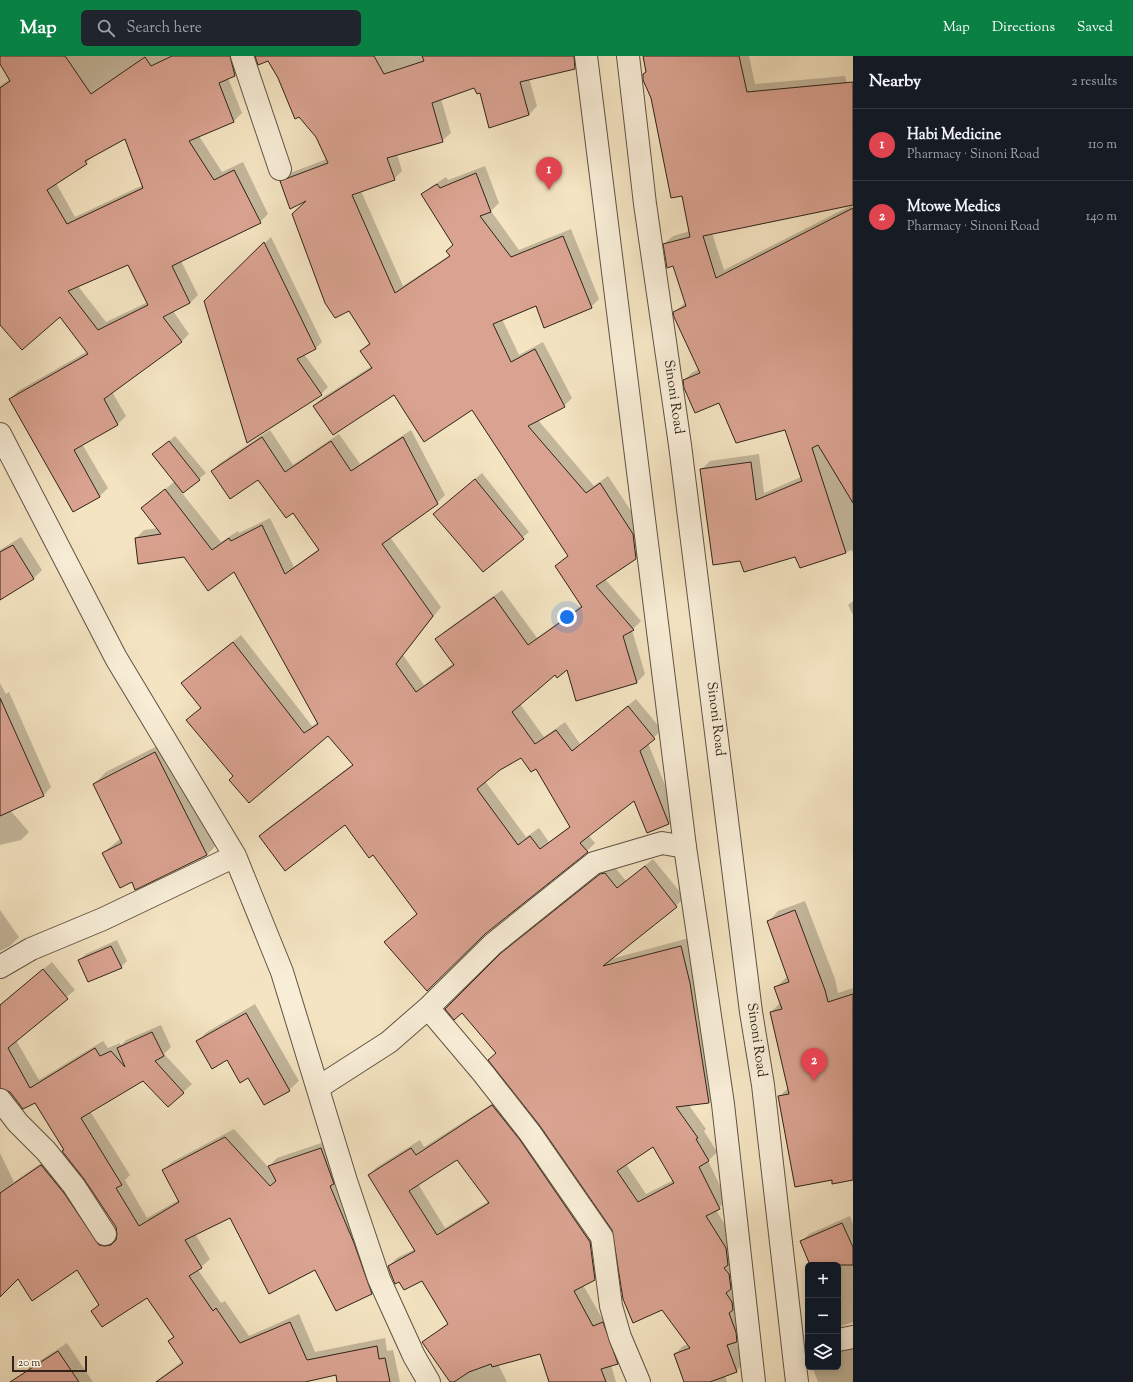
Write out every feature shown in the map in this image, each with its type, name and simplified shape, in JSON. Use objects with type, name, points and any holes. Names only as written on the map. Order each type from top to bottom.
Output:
[{"type":"street","points":[[242,56],[280,169]]},
{"type":"street","points":[[586,56],[685,847],[723,1104],[754,1382]]},
{"type":"street","name":"Sinoni Road","points":[[628,56],[645,204],[680,445],[751,1012],[801,1349],[797,1382]]},
{"type":"street","points":[[0,434],[116,658],[235,856],[282,972],[319,1087],[346,1181],[379,1279],[414,1356],[429,1382]]},
{"type":"street","points":[[319,1087],[389,1042],[428,1008],[493,944],[594,863],[662,843],[685,847]]},
{"type":"street","points":[[0,967],[31,949],[103,919],[235,856]]},
{"type":"street","points":[[428,1008],[483,1073],[530,1133],[602,1237],[611,1306],[620,1337],[640,1382]]},
{"type":"street","points":[[0,1100],[18,1123],[46,1151],[74,1186],[105,1234]]},
{"type":"street","points":[[841,1339],[853,1337]]},
{"type":"building","points":[[0,56],[65,56],[91,94],[145,57],[151,66],[172,56],[230,56],[235,76],[219,83],[234,122],[189,141],[214,180],[234,170],[261,223],[172,266],[190,303],[163,317],[182,342],[104,399],[118,425],[74,450],[100,497],[73,512],[9,399],[88,354],[60,317],[22,350],[0,325],[0,88],[10,81],[0,64]],"holes":[[[125,139],[143,188],[67,224],[47,190],[87,164],[85,161]],[[128,265],[148,305],[98,330],[68,291]]]},
{"type":"building","points":[[255,56],[374,56],[384,74],[424,61],[422,56],[574,56],[575,69],[520,82],[529,115],[489,128],[480,93],[477,94],[474,88],[432,103],[443,142],[387,158],[395,180],[352,195],[395,293],[450,256],[446,251],[453,245],[421,194],[437,184],[440,188],[476,173],[491,212],[480,216],[511,257],[563,236],[592,308],[544,328],[536,306],[493,324],[511,362],[535,349],[565,407],[528,426],[586,493],[600,483],[633,534],[636,559],[596,586],[634,630],[623,636],[637,683],[576,701],[567,670],[557,678],[555,675],[512,712],[535,744],[556,730],[572,751],[628,706],[655,739],[640,751],[669,824],[647,833],[634,801],[580,843],[588,852],[485,934],[427,991],[384,942],[417,914],[373,855],[369,858],[345,825],[285,871],[259,836],[353,765],[328,736],[249,803],[229,780],[233,776],[186,720],[201,708],[181,683],[233,642],[304,733],[318,724],[234,572],[208,591],[184,557],[138,564],[135,538],[161,534],[141,508],[165,489],[212,550],[229,538],[231,541],[262,525],[285,574],[319,550],[293,513],[286,518],[258,480],[230,499],[211,471],[262,437],[285,472],[331,441],[351,471],[403,437],[438,504],[382,544],[433,616],[396,664],[416,692],[454,665],[435,639],[494,597],[528,645],[582,607],[555,566],[568,556],[472,410],[424,442],[394,395],[333,435],[313,406],[372,368],[360,351],[370,344],[349,311],[335,318],[325,303],[292,214],[306,201],[290,209],[280,181],[328,163],[316,137],[299,117],[295,119],[278,78],[268,61],[258,65]],"holes":[[[521,758],[531,772],[536,769],[570,827],[540,849],[530,836],[518,845],[477,789],[500,770]]]},
{"type":"building","points":[[643,56],[739,56],[747,92],[853,82],[853,205],[703,236],[716,278],[853,208],[853,503],[818,445],[812,448],[846,553],[800,568],[795,557],[744,572],[740,561],[713,565],[700,469],[751,462],[756,500],[802,481],[785,430],[736,443],[719,403],[695,413],[684,388],[683,380],[700,373],[674,317],[673,312],[686,306],[673,266],[667,268],[663,244],[690,237],[682,196],[671,198],[651,98],[643,80],[643,74],[646,72]]},
{"type":"building","points":[[264,242],[316,349],[297,359],[322,395],[247,443],[204,301]]},
{"type":"building","points":[[169,441],[200,480],[183,493],[152,454]]},
{"type":"building","points":[[475,479],[524,539],[483,572],[433,514]]},
{"type":"building","points":[[13,545],[34,579],[0,600],[0,552]]},
{"type":"building","points":[[0,698],[44,796],[0,816]]},
{"type":"building","points":[[155,752],[207,855],[135,890],[132,882],[120,888],[102,853],[122,843],[93,784]]},
{"type":"building","points":[[645,866],[677,907],[603,966],[681,946],[690,983],[709,1103],[676,1107],[698,1138],[696,1139],[709,1161],[699,1167],[720,1209],[706,1216],[726,1248],[728,1265],[724,1268],[729,1274],[731,1289],[726,1293],[732,1302],[733,1310],[729,1313],[736,1332],[737,1342],[727,1345],[737,1372],[710,1382],[684,1382],[674,1354],[690,1348],[662,1310],[633,1323],[623,1299],[612,1230],[540,1126],[488,1060],[496,1053],[462,1013],[454,1020],[445,1009],[501,953],[600,874],[605,873],[617,888]],"holes":[[[653,1147],[674,1183],[638,1202],[617,1171]]]},
{"type":"building","points":[[795,910],[825,990],[828,1002],[853,994],[853,1180],[832,1184],[832,1180],[795,1187],[778,1096],[789,1094],[770,1012],[782,1009],[774,987],[789,982],[767,921]]},
{"type":"building","points":[[111,946],[122,968],[88,982],[78,960]]},
{"type":"building","points":[[43,969],[68,999],[8,1048],[30,1088],[95,1048],[100,1056],[111,1051],[125,1067],[117,1048],[152,1032],[164,1056],[155,1061],[184,1093],[168,1107],[143,1081],[81,1118],[122,1185],[116,1188],[139,1226],[179,1202],[162,1170],[225,1137],[270,1186],[276,1181],[268,1166],[321,1148],[334,1184],[330,1186],[354,1243],[372,1294],[336,1311],[315,1270],[269,1294],[230,1218],[185,1240],[202,1268],[189,1276],[213,1311],[216,1308],[240,1343],[290,1322],[307,1360],[377,1346],[379,1359],[385,1358],[390,1382],[337,1382],[336,1375],[305,1382],[156,1382],[183,1363],[168,1341],[174,1337],[147,1298],[102,1327],[91,1311],[99,1305],[77,1270],[32,1301],[18,1279],[0,1297],[0,1193],[41,1165],[64,1193],[99,1245],[111,1245],[116,1240],[117,1234],[116,1227],[84,1179],[62,1151],[64,1150],[35,1103],[23,1109],[10,1092],[0,1088],[0,1005]]},
{"type":"building","points":[[246,1013],[290,1091],[264,1105],[248,1078],[240,1083],[227,1060],[212,1069],[196,1041]]},
{"type":"building","points":[[492,1105],[520,1140],[590,1242],[595,1280],[574,1291],[593,1326],[603,1322],[618,1364],[601,1369],[606,1382],[549,1382],[540,1354],[492,1367],[491,1364],[469,1372],[454,1382],[450,1382],[422,1342],[448,1324],[422,1281],[404,1290],[399,1282],[395,1284],[388,1266],[415,1251],[368,1175],[411,1148],[416,1155]],"holes":[[[457,1160],[489,1203],[437,1235],[409,1191]]]},
{"type":"building","points":[[842,1223],[853,1247],[853,1265],[841,1265],[841,1262],[809,1262],[800,1241]]},
{"type":"building","points":[[58,1351],[79,1382],[10,1382]]},
{"type":"place","name":"Habi Medicine","points":[[549,190]]},
{"type":"place","name":"Mtowe Medics","points":[[814,1081]]}]
